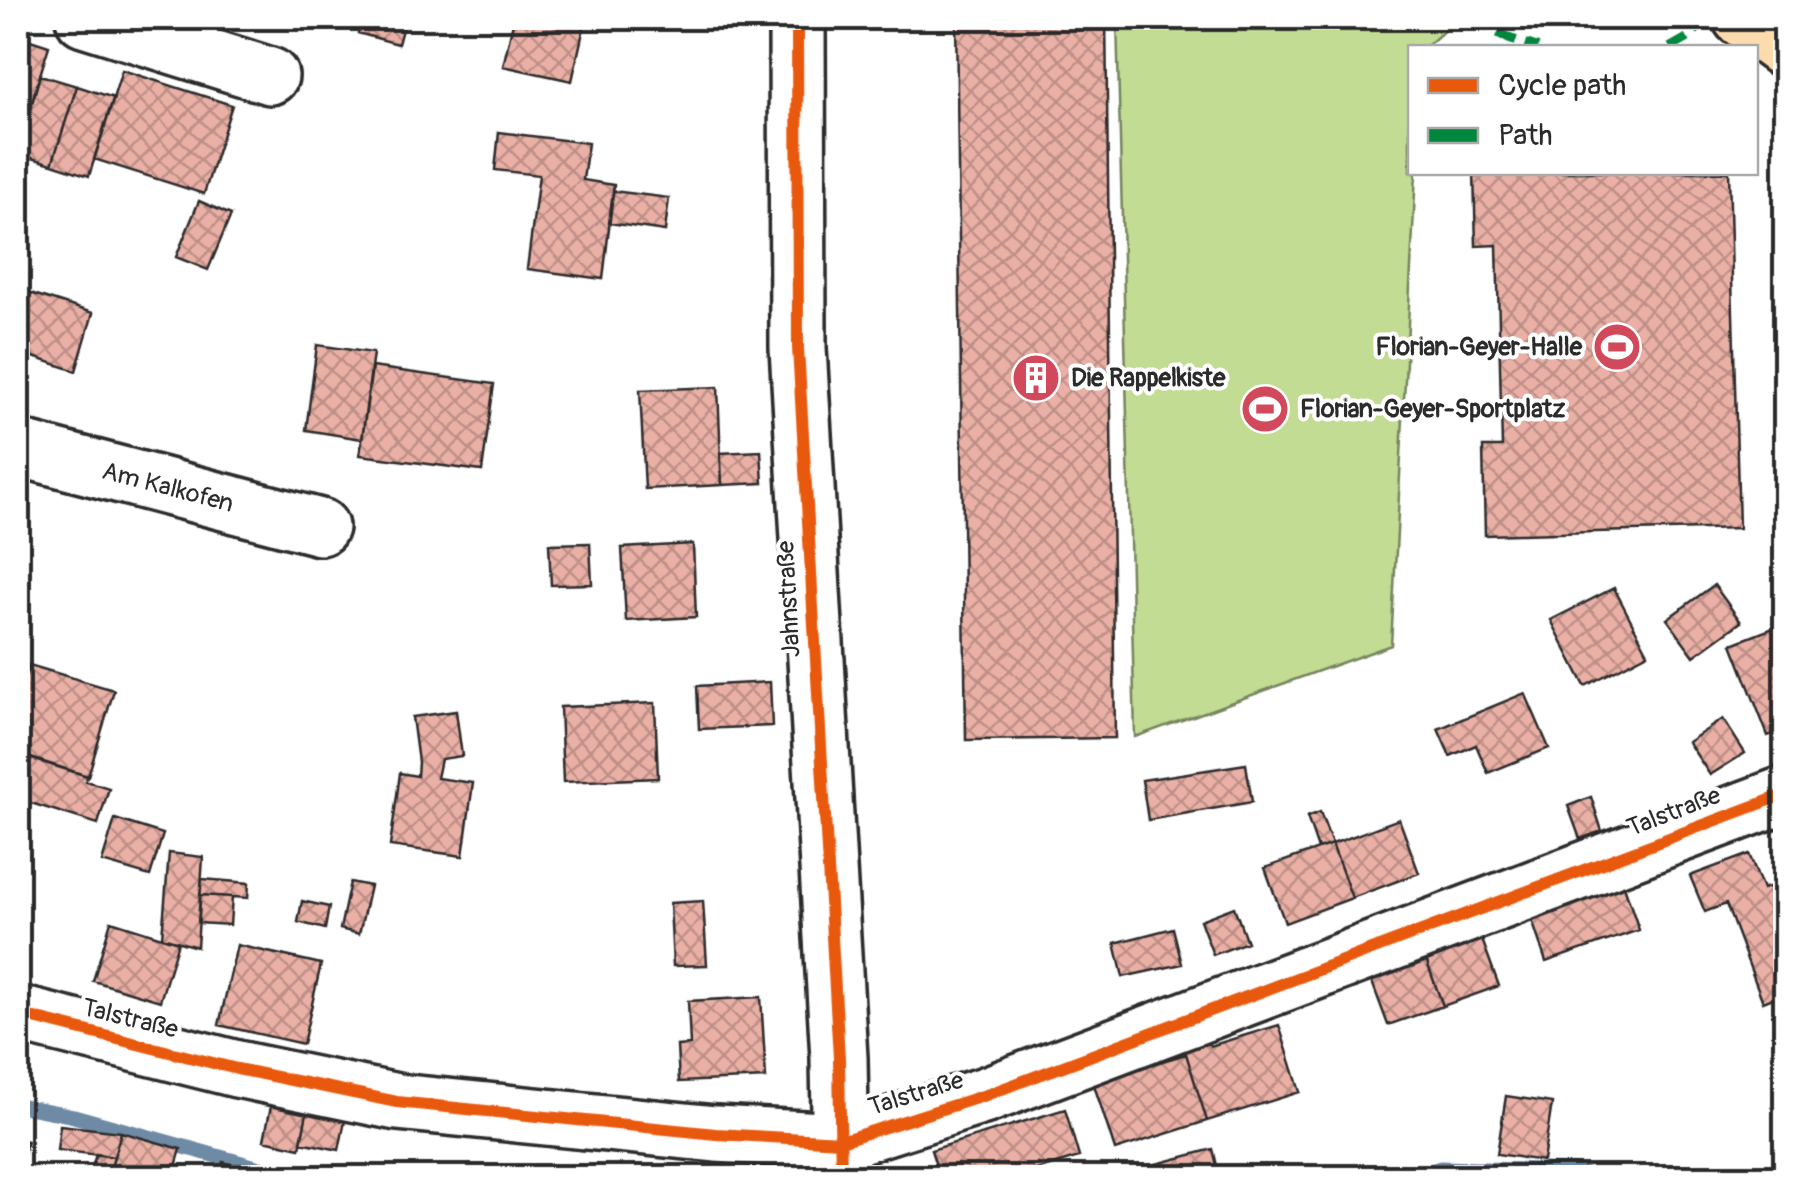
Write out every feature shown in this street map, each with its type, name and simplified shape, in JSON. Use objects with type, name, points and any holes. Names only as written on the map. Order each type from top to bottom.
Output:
[{"type":"main road","points":[[1740,18],[1786,51]]},
{"type":"street","points":[[84,18],[270,76]]},
{"type":"street","name":"Jahnstraße","points":[[797,18],[798,348],[839,1058],[841,1159]]},
{"type":"street","name":"Am Kalkofen","points":[[18,448],[320,527]]},
{"type":"street","name":"Talstraße","points":[[18,1014],[237,1069],[396,1102],[716,1134],[841,1159],[986,1095],[1786,794]]},
{"type":"green space","name":"Florian-Geyer-Sportplatz","points":[[1117,18],[1458,18],[1428,45],[1408,45],[1408,175],[1416,175],[1391,645],[1135,737]]},
{"type":"building","points":[[362,18],[405,18],[398,44],[358,33]]},
{"type":"building","points":[[514,18],[586,18],[572,81],[503,66]]},
{"type":"building","name":"Die Rappelkiste","points":[[956,18],[1106,18],[1115,738],[966,740]]},
{"type":"building","points":[[18,36],[49,46],[21,136],[18,135]]},
{"type":"building","points":[[122,70],[232,105],[204,194],[94,159]]},
{"type":"building","points":[[40,75],[77,86],[52,164],[18,154]]},
{"type":"building","points":[[77,86],[114,98],[89,176],[52,164]]},
{"type":"building","points":[[499,132],[588,143],[583,180],[614,185],[603,279],[527,269],[539,175],[495,170]]},
{"type":"building","name":"Florian-Geyer-Halle","points":[[1474,175],[1729,175],[1739,528],[1485,535],[1483,447],[1502,447],[1497,245],[1476,246]]},
{"type":"building","points":[[613,191],[669,198],[665,231],[609,223]]},
{"type":"building","points":[[199,201],[231,215],[208,270],[176,257]]},
{"type":"building","points":[[18,289],[93,313],[76,371],[18,352]]},
{"type":"building","points":[[317,345],[373,353],[362,439],[306,430]]},
{"type":"building","points":[[372,367],[494,384],[482,471],[360,455]]},
{"type":"building","points":[[718,387],[722,485],[645,489],[640,390]]},
{"type":"building","points":[[761,451],[763,483],[722,485],[720,453]]},
{"type":"building","points":[[590,543],[592,584],[551,585],[549,544]]},
{"type":"building","points":[[693,544],[696,617],[626,621],[622,548]]},
{"type":"building","points":[[1714,585],[1741,622],[1694,656],[1667,619]]},
{"type":"building","points":[[1614,588],[1648,653],[1585,686],[1551,620]]},
{"type":"building","points":[[1786,623],[1786,729],[1768,736],[1732,644]]},
{"type":"building","points":[[29,665],[114,690],[88,776],[18,754],[18,703]]},
{"type":"building","points":[[770,682],[772,726],[699,729],[697,686]]},
{"type":"building","points":[[1525,693],[1549,748],[1488,773],[1476,745],[1450,756],[1438,729]]},
{"type":"building","points":[[655,703],[658,778],[563,782],[560,707]]},
{"type":"building","points":[[456,711],[462,756],[441,759],[437,778],[473,783],[463,856],[390,846],[400,773],[417,776],[412,717]]},
{"type":"building","points":[[1723,719],[1745,753],[1710,775],[1688,742]]},
{"type":"building","points":[[22,756],[87,776],[86,781],[109,788],[98,824],[18,799]]},
{"type":"building","points":[[1246,764],[1252,802],[1148,820],[1142,780]]},
{"type":"building","points":[[1591,797],[1602,831],[1580,839],[1568,806]]},
{"type":"building","points":[[1320,812],[1332,844],[1318,849],[1307,817]]},
{"type":"building","points":[[115,819],[163,834],[150,876],[102,862]]},
{"type":"building","points":[[1399,819],[1419,873],[1352,898],[1332,844]]},
{"type":"building","points":[[1332,844],[1352,898],[1285,923],[1265,868]]},
{"type":"building","points":[[169,853],[203,857],[197,947],[162,937]]},
{"type":"building","points":[[1749,854],[1763,889],[1786,881],[1786,993],[1763,1002],[1726,904],[1705,912],[1690,876]]},
{"type":"building","points":[[202,879],[249,883],[248,898],[200,895]]},
{"type":"building","points":[[1622,880],[1639,930],[1546,962],[1529,911]]},
{"type":"building","points":[[350,882],[370,886],[359,934],[340,929]]},
{"type":"building","points":[[200,895],[232,897],[230,925],[198,923]]},
{"type":"building","points":[[302,901],[329,907],[325,929],[298,922]]},
{"type":"building","points":[[703,901],[707,965],[673,966],[670,903]]},
{"type":"building","points":[[1234,907],[1247,942],[1213,955],[1200,920]]},
{"type":"building","points":[[111,921],[178,942],[160,1001],[93,981]]},
{"type":"building","points":[[1173,928],[1182,964],[1123,977],[1115,943]]},
{"type":"building","points":[[1480,934],[1499,986],[1443,1006],[1424,954]]},
{"type":"building","points":[[237,945],[321,964],[303,1044],[219,1025]]},
{"type":"building","points":[[1424,954],[1443,1006],[1388,1025],[1369,974]]},
{"type":"building","points":[[761,997],[766,1078],[679,1082],[677,1046],[690,1045],[688,1001]]},
{"type":"building","points":[[1279,1025],[1300,1092],[1207,1121],[1183,1044],[1206,1036],[1210,1046]]},
{"type":"building","points":[[1186,1054],[1207,1121],[1115,1150],[1093,1082]]},
{"type":"building","points":[[1506,1096],[1552,1103],[1543,1161],[1497,1154]]},
{"type":"building","points":[[272,1101],[308,1108],[300,1148],[264,1140]]},
{"type":"building","points":[[308,1108],[346,1116],[339,1150],[301,1142]]},
{"type":"building","points":[[1065,1109],[1079,1157],[1011,1178],[940,1178],[931,1150]]},
{"type":"building","points":[[60,1125],[121,1132],[114,1157],[57,1150]]},
{"type":"building","points":[[121,1132],[181,1149],[175,1170],[202,1178],[108,1178]]},
{"type":"building","points":[[18,1139],[27,1141],[19,1178],[18,1178]]},
{"type":"building","points":[[1213,1149],[1220,1178],[1103,1178]]},
{"type":"building","points":[[96,1154],[114,1157],[108,1178],[89,1178]]},
{"type":"building","points":[[223,1162],[280,1178],[219,1178]]},
{"type":"waterway","points":[[18,1105],[74,1116],[295,1178]]},
{"type":"waterway","points":[[1413,1178],[1440,1168],[1576,1171],[1593,1178]]},
{"type":"marked path","points":[[1472,18],[1529,45]]},
{"type":"marked path","points":[[1675,45],[1708,18]]},
{"type":"cycle path","points":[[797,18],[798,348],[839,1058],[841,1178]]},
{"type":"cycle path","points":[[18,1014],[237,1069],[397,1102],[716,1134],[841,1141],[986,1095],[1786,794]]},
{"type":"place","name":"Florian-Geyer-Halle","points":[[1617,347]]},
{"type":"place","name":"Die Rappelkiste","points":[[1036,378]]},
{"type":"place","name":"Florian-Geyer-Sportplatz","points":[[1265,409]]}]
